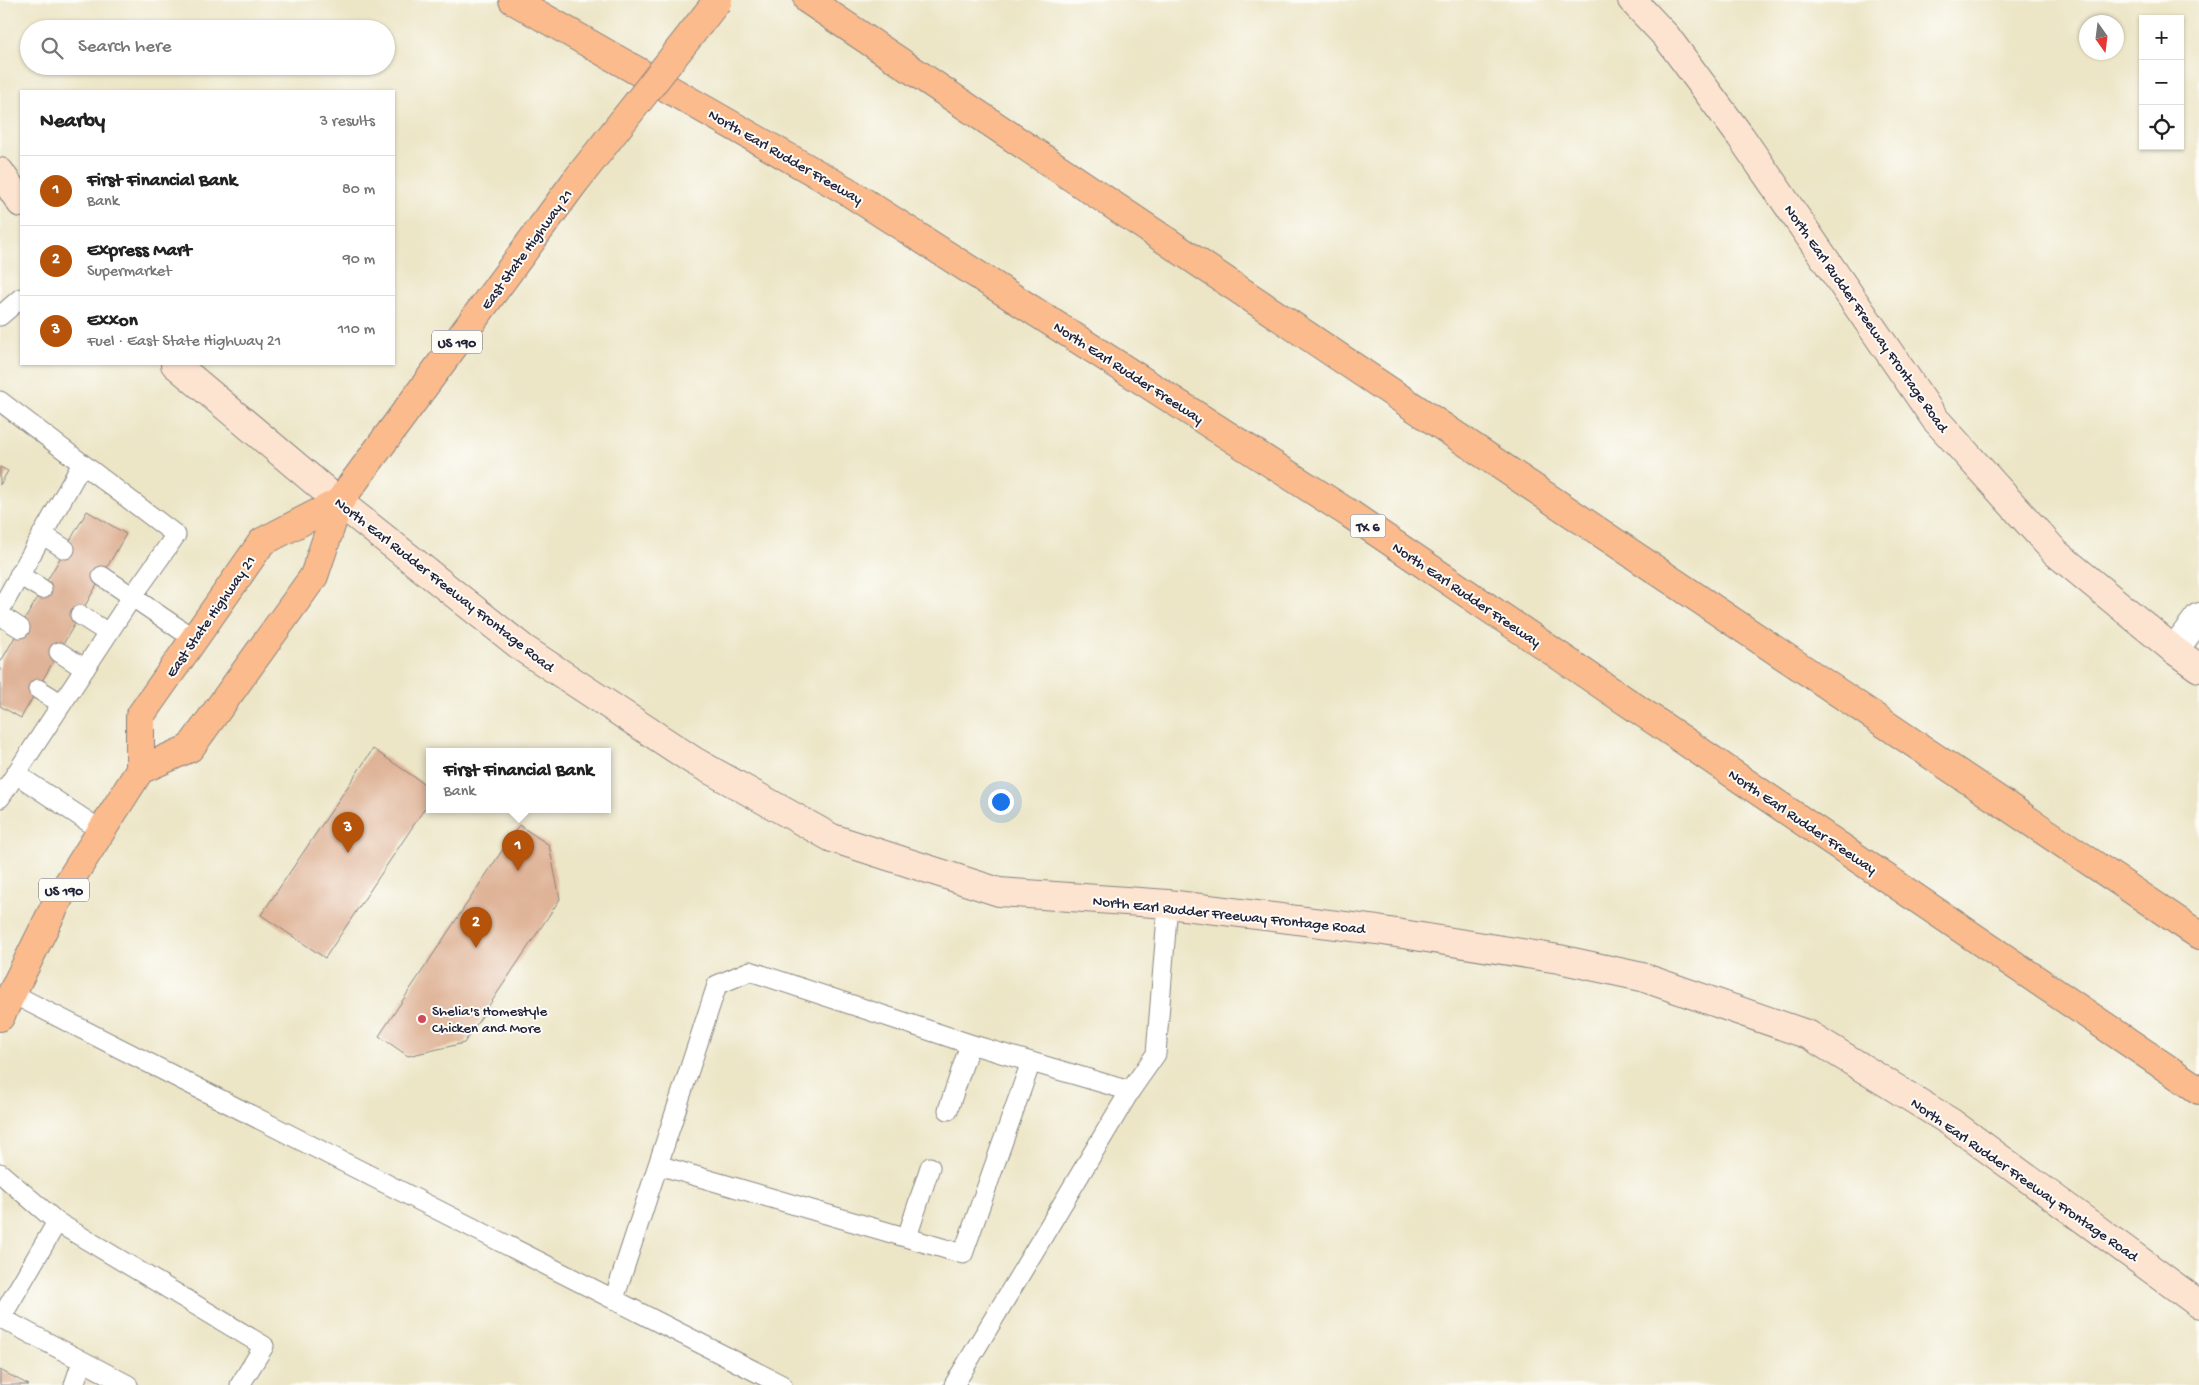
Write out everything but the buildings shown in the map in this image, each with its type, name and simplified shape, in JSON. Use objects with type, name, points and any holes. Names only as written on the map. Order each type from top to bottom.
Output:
[{"type":"highway","name":"North Earl Rudder Freeway","points":[[514,0],[847,191],[1350,514],[2199,1090]]},
{"type":"highway","name":"East State Highway 21","points":[[339,502],[262,542],[140,716],[140,770],[190,748],[314,576],[339,502],[574,183],[718,0]]},
{"type":"highway","points":[[808,0],[2199,934]]},
{"type":"highway","name":"US 190","points":[[0,1017],[60,896],[140,770]]},
{"type":"main road","name":"North Earl Rudder Freeway Frontage Road","points":[[1632,0],[1666,36],[1741,137],[1935,419],[2056,553],[2174,650],[2199,668]]},
{"type":"main road","points":[[0,172],[20,202]]},
{"type":"main road","name":"North Earl Rudder Freeway Frontage Road","points":[[176,365],[339,502],[524,650],[694,761],[832,838],[999,892],[1168,904],[1377,930],[1559,959],[1642,977],[1809,1034],[1952,1123],[2199,1304]]},
{"type":"street","points":[[2174,650],[2199,617]]},
{"type":"lane","points":[[0,316],[20,299]]},
{"type":"lane","points":[[0,401],[176,535],[132,597],[0,798]]},
{"type":"lane","points":[[0,610],[82,464]]},
{"type":"lane","points":[[42,534],[65,548]]},
{"type":"lane","points":[[19,575],[42,589]]},
{"type":"lane","points":[[102,576],[194,639]]},
{"type":"lane","points":[[0,615],[20,628]]},
{"type":"lane","points":[[80,615],[108,633]]},
{"type":"lane","points":[[59,652],[85,669]]},
{"type":"lane","points":[[38,689],[62,704]]},
{"type":"lane","points":[[16,774],[102,831]]},
{"type":"lane","points":[[954,1385],[1130,1091],[1156,1054],[1168,904]]},
{"type":"lane","points":[[614,1299],[716,984],[750,971],[970,1044],[1130,1091]]},
{"type":"lane","points":[[13,994],[782,1385]]},
{"type":"lane","points":[[948,1110],[970,1044]]},
{"type":"lane","points":[[658,1165],[963,1254],[1031,1062]]},
{"type":"lane","points":[[908,1237],[930,1167]]},
{"type":"lane","points":[[0,1173],[57,1222],[264,1346],[240,1385]]},
{"type":"lane","points":[[57,1222],[0,1319],[128,1385]]},
{"type":"lane","points":[[74,1385],[82,1361]]},
{"type":"place","name":"Exxon","points":[[348,853]]},
{"type":"place","name":"First Financial Bank","points":[[518,871]]},
{"type":"place","name":"Express Mart","points":[[476,948]]},
{"type":"place","name":"Shelia's Homestyle Chicken and More","points":[[422,1019]]}]
